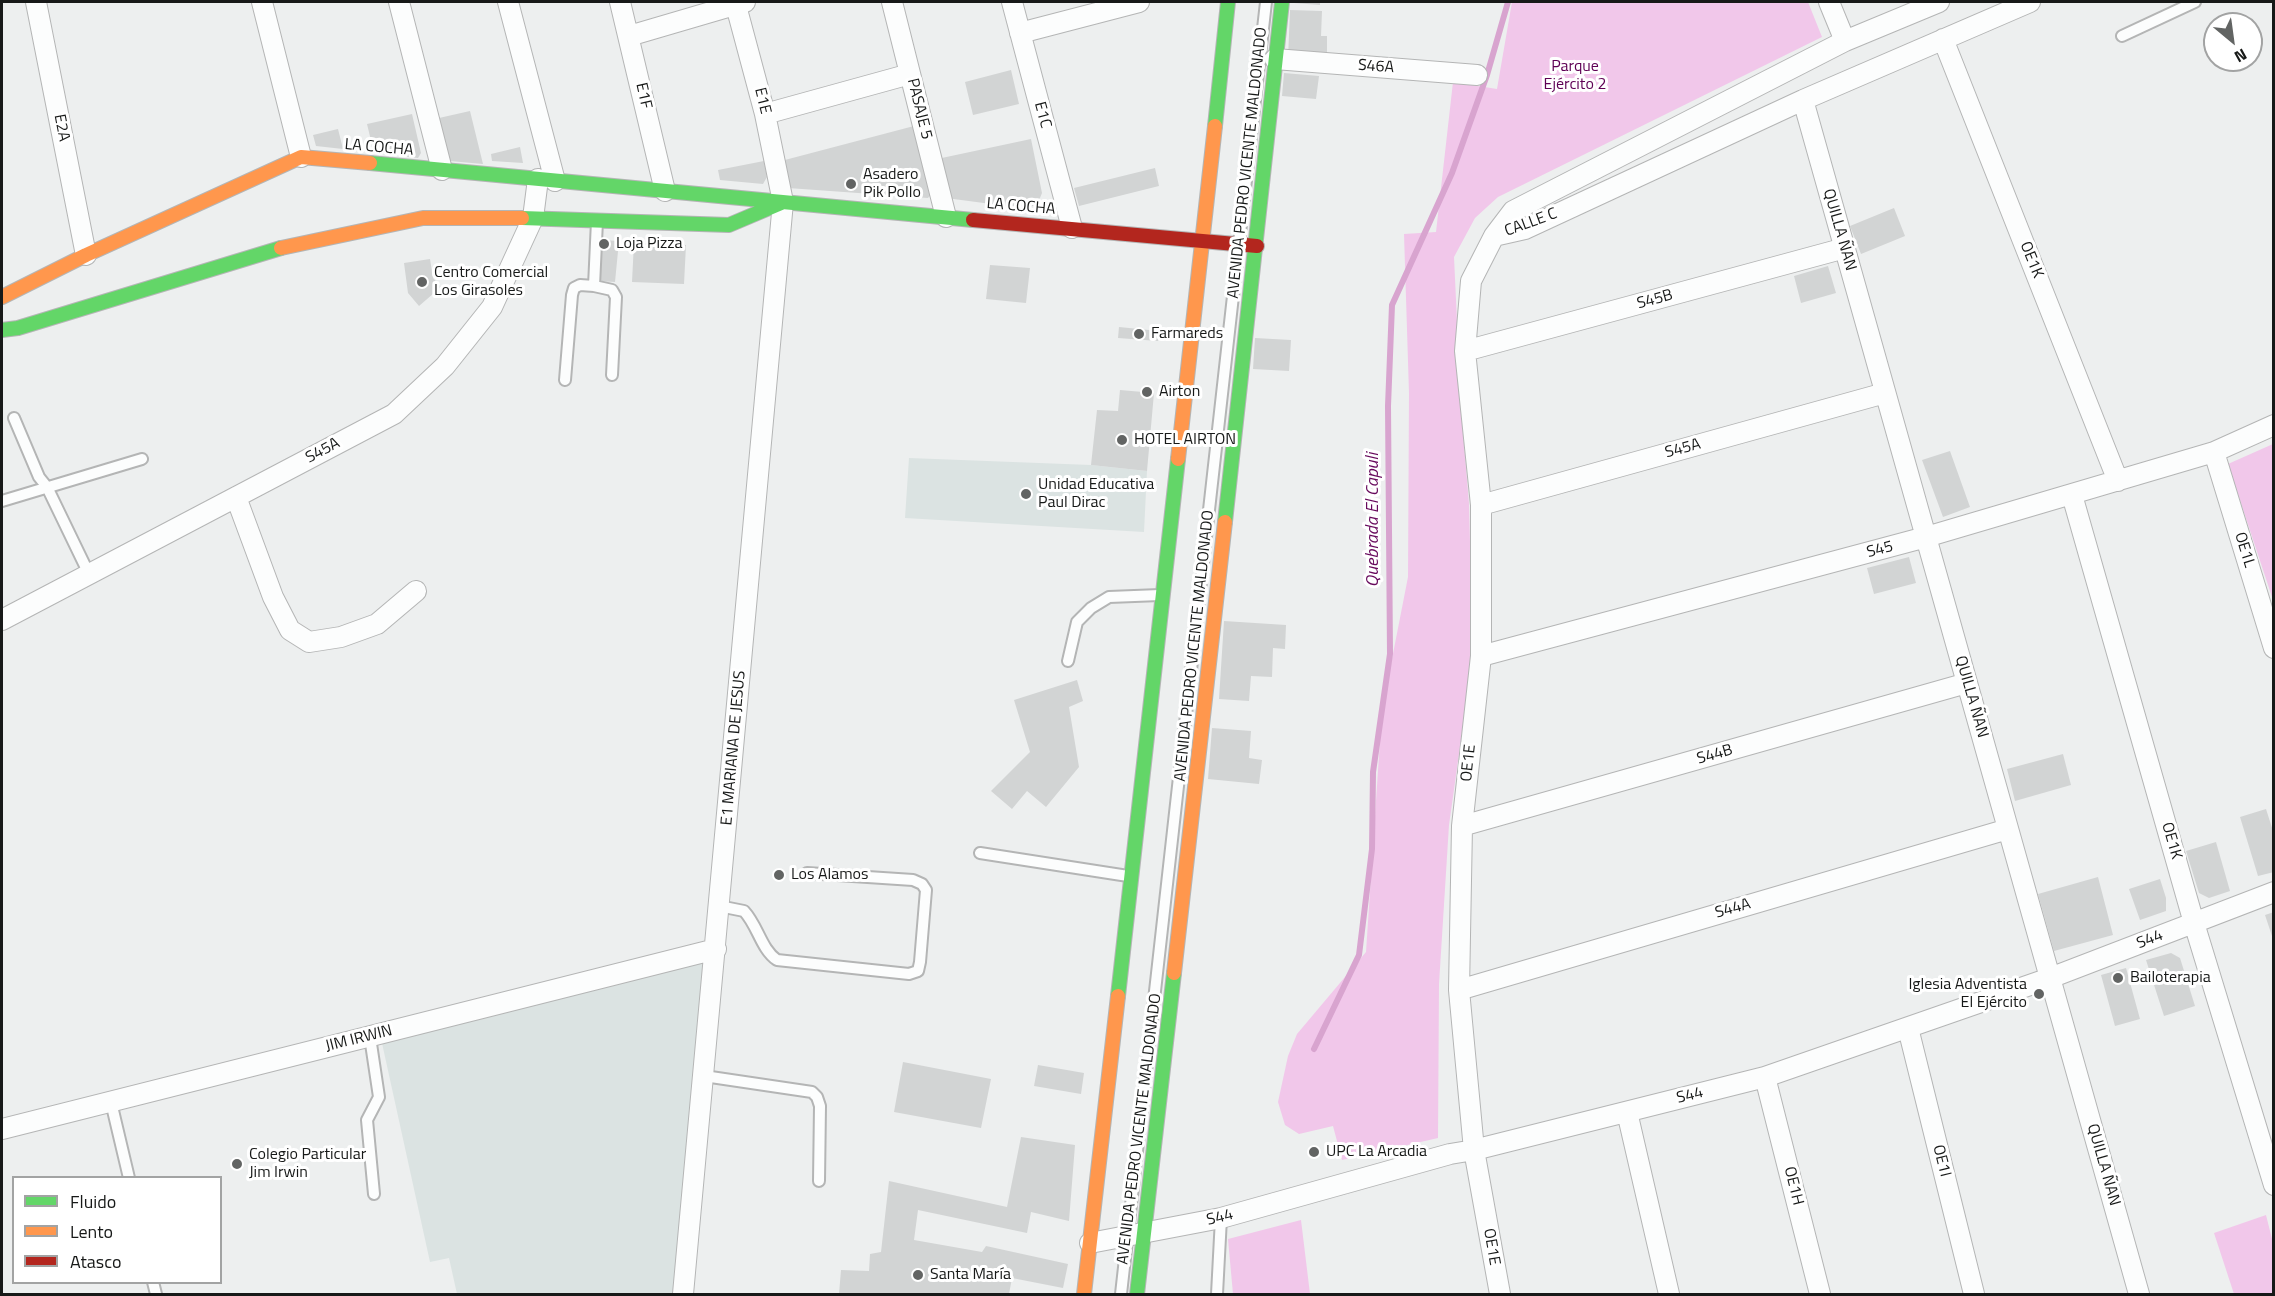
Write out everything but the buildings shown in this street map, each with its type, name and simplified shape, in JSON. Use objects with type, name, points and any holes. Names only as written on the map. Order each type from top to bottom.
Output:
[{"type":"main road","points":[[1084,1294],[1100,1241],[1131,877],[1228,2]]},
{"type":"main road","name":"AVENIDA PEDRO VICENTE MALDONADO","points":[[1137,1294],[1136,1236],[1257,246],[1282,2]]},
{"type":"main road","name":"LA COCHA","points":[[2,297],[86,255],[301,157],[1257,246]]},
{"type":"main road","name":"LA COCHA","points":[[2,330],[18,328],[276,249],[423,218],[533,218],[729,225],[783,202]]},
{"type":"street","name":"E2A","points":[[36,2],[86,255]]},
{"type":"street","points":[[261,2],[301,157]]},
{"type":"street","points":[[399,2],[442,170]]},
{"type":"street","points":[[508,2],[546,180]]},
{"type":"street","name":"E1F","points":[[620,2],[665,191]]},
{"type":"street","points":[[629,36],[739,2]]},
{"type":"street","name":"E1E","points":[[739,2],[783,202]]},
{"type":"street","name":"PASAJE 5","points":[[892,2],[946,217]]},
{"type":"street","name":"E1C","points":[[1012,2],[1072,228]]},
{"type":"street","points":[[1020,33],[1139,2]]},
{"type":"street","points":[[1829,2],[1845,41]]},
{"type":"street","name":"CALLE C","points":[[1494,236],[1513,211],[1845,41],[1939,2]]},
{"type":"street","name":"CALLE C","points":[[1494,236],[1525,229],[1803,100],[2030,2]]},
{"type":"street","name":"OE1K","points":[[1943,39],[2118,481]]},
{"type":"street","name":"S46A","points":[[1275,59],[1477,75]]},
{"type":"street","points":[[765,114],[910,74]]},
{"type":"street","name":"QUILLA ÑAN","points":[[1803,100],[2139,1294]]},
{"type":"street","name":"S45A","points":[[2,620],[394,414],[445,366],[492,307],[533,218],[546,180]]},
{"type":"street","name":"E1 MARIANA DE JESUS","points":[[683,1294],[783,202]]},
{"type":"street","name":"OE1E","points":[[1494,236],[1471,281],[1465,351],[1481,505],[1481,656],[1462,826],[1459,990],[1474,1150],[1500,1294]]},
{"type":"street","name":"S45B","points":[[1465,351],[1845,248]]},
{"type":"street","name":"S45A","points":[[1481,505],[1886,393]]},
{"type":"street","name":"S45","points":[[1481,656],[1926,537],[2072,495],[2214,452],[2274,425]]},
{"type":"street","name":"OE1L","points":[[2214,452],[2274,648]]},
{"type":"street","name":"OE1K","points":[[2072,495],[2194,923],[2274,1185]]},
{"type":"street","points":[[236,497],[273,597],[290,630],[309,642],[341,638],[377,624],[416,591]]},
{"type":"street","name":"S44B","points":[[1462,826],[1967,683]]},
{"type":"street","name":"S44A","points":[[1459,990],[2008,829]]},
{"type":"street","name":"S44","points":[[1100,1241],[1136,1236],[1221,1218],[1450,1154],[1474,1150],[1765,1077],[2050,978],[2274,892]]},
{"type":"street","name":"JIM IRWIN","points":[[2,1129],[716,949]]},
{"type":"street","name":"OE1I","points":[[1908,1028],[1974,1294]]},
{"type":"street","name":"OE1H","points":[[1765,1077],[1820,1294]]},
{"type":"street","points":[[1627,1112],[1669,1294]]},
{"type":"lane","points":[[1121,1294],[1136,1236],[1266,2]]},
{"type":"lane","points":[[2122,36],[2195,2]]},
{"type":"lane","points":[[594,286],[597,221]]},
{"type":"lane","points":[[565,380],[572,295],[574,288],[580,285],[612,290],[616,297],[612,375]]},
{"type":"lane","points":[[14,418],[39,477],[47,487],[89,574]]},
{"type":"lane","points":[[2,501],[142,459]]},
{"type":"lane","points":[[1068,660],[1077,622],[1091,608],[1109,597],[1163,595]]},
{"type":"lane","points":[[980,853],[1131,877]]},
{"type":"lane","points":[[719,906],[744,911],[758,931],[769,955],[777,960],[909,974],[918,971],[926,890],[922,884],[913,879],[807,873]]},
{"type":"lane","points":[[370,1036],[379,1097],[367,1120],[374,1194]]},
{"type":"lane","points":[[704,1076],[812,1092],[817,1097],[820,1106],[819,1181]]},
{"type":"lane","points":[[111,1102],[129,1176]]},
{"type":"lane","points":[[1217,1294],[1221,1218]]},
{"type":"shaded area","name":"Unidad Educativa Paul Dirac","points":[[909,458],[1091,465],[1147,471],[1144,532],[905,518]]},
{"type":"shaded area","points":[[716,949],[683,1294],[457,1294],[449,1258],[430,1262],[380,1034]]},
{"type":"green space","name":"Parque Ejército 2","points":[[1512,2],[1808,2],[1822,37],[1498,197],[1475,218],[1454,257],[1461,407],[1469,504],[1473,654],[1449,825],[1439,984],[1438,1138],[1342,1160],[1333,1126],[1299,1134],[1285,1125],[1278,1102],[1288,1056],[1297,1034],[1366,952],[1382,710],[1408,577],[1409,393],[1404,234],[1436,232],[1453,82],[1497,89]]},
{"type":"green space","points":[[2273,444],[2273,600],[2228,464]]},
{"type":"green space","points":[[2266,1215],[2273,1243],[2273,1294],[2234,1294],[2214,1233]]},
{"type":"green space","points":[[1301,1220],[1310,1294],[1233,1294],[1228,1239]]},
{"type":"waterway","name":"Quebrada El Capuli","points":[[1314,1049],[1359,955],[1372,849],[1373,772],[1390,654],[1388,406],[1392,305],[1452,173],[1487,75],[1508,2]]},
{"type":"traffic: fast","points":[[1215,126],[1228,2]]},
{"type":"traffic: fast","points":[[1225,522],[1282,2]]},
{"type":"traffic: fast","points":[[370,163],[973,220]]},
{"type":"traffic: fast","points":[[522,218],[729,225],[781,203]]},
{"type":"traffic: fast","points":[[2,330],[18,328],[281,248]]},
{"type":"traffic: fast","points":[[1118,996],[1178,459]]},
{"type":"traffic: fast","points":[[1137,1294],[1174,973]]},
{"type":"traffic: slow","points":[[1178,459],[1215,126]]},
{"type":"traffic: slow","points":[[2,297],[86,255],[301,157],[370,163]]},
{"type":"traffic: slow","points":[[281,248],[423,218],[522,218]]},
{"type":"traffic: slow","points":[[1174,973],[1225,522]]},
{"type":"traffic: slow","points":[[1084,1294],[1118,996]]},
{"type":"traffic: jam","points":[[973,220],[1257,246]]},
{"type":"place","name":"Asadero Pik Pollo","points":[[851,184]]},
{"type":"place","name":"Loja Pizza","points":[[604,244]]},
{"type":"place","name":"Centro Comercial Los Girasoles","points":[[422,282]]},
{"type":"place","name":"Farmareds","points":[[1139,334]]},
{"type":"place","name":"Airton","points":[[1147,392]]},
{"type":"place","name":"HOTEL AIRTON","points":[[1122,440]]},
{"type":"place","name":"Unidad Educativa Paul Dirac","points":[[1026,494]]},
{"type":"place","name":"Los Alamos","points":[[779,875]]},
{"type":"place","name":"Bailoterapia","points":[[2118,978]]},
{"type":"place","name":"Iglesia Adventista El Ejército","points":[[2039,994]]},
{"type":"place","name":"UPC La Arcadia","points":[[1314,1152]]},
{"type":"place","name":"Colegio Particular Jim Irwin","points":[[237,1164]]},
{"type":"place","name":"Santa María","points":[[918,1275]]}]
